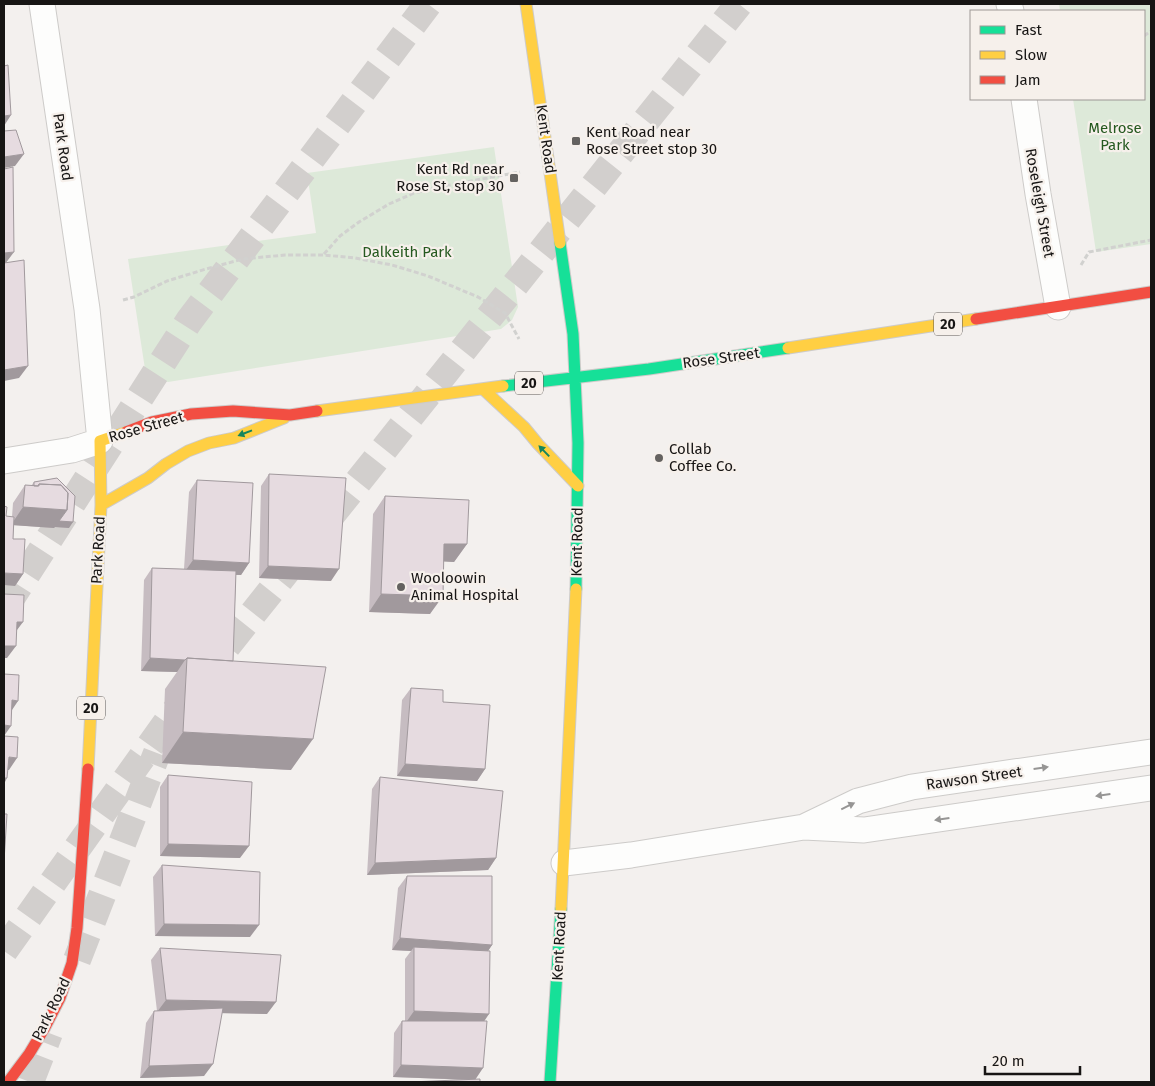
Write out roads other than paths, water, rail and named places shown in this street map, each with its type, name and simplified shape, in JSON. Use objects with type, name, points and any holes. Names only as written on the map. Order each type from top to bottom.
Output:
[{"type":"main road","name":"Kent Road","points":[[526,4],[573,334],[578,443],[577,577],[564,863],[550,1082]]},
{"type":"main road","name":"Rose Street","points":[[100,441],[152,422],[191,414],[233,411],[290,415],[649,369],[1151,292]]},
{"type":"main road","points":[[483,389],[524,427],[578,486]]},
{"type":"main road","name":"Rose Street","points":[[100,505],[148,478],[166,464],[188,451],[209,443],[234,438],[290,415]]},
{"type":"main road","name":"Park Road","points":[[8,1082],[44,1029],[60,998],[72,963],[77,928],[88,776],[100,505],[100,441]]},
{"type":"street","name":"Park Road","points":[[42,4],[87,309],[100,441]]},
{"type":"street","name":"Roseleigh Street","points":[[1024,100],[1038,194],[1058,307]]},
{"type":"street","name":"Rose Street","points":[[4,461],[72,450],[100,441]]},
{"type":"street","name":"Rawson Street","points":[[804,827],[858,801],[912,788],[1151,752]]},
{"type":"street","name":"Rawson Street","points":[[564,863],[631,855],[804,827],[864,830],[1151,788]]},
{"type":"tunnel","points":[[4,609],[189,321],[428,4]]},
{"type":"tunnel","points":[[4,951],[172,715],[739,4]]},
{"type":"tunnel","points":[[77,960],[157,753]]},
{"type":"tunnel","points":[[30,1082],[49,1033]]},
{"type":"place","name":"Kent Road near Rose Street stop 30","points":[[576,141]]},
{"type":"place","name":"Kent Rd near Rose St, stop 30","points":[[514,178]]},
{"type":"place","name":"Collab Coffee Co.","points":[[659,458]]},
{"type":"place","name":"Wooloowin Animal Hospital","points":[[401,587]]},
{"type":"park label","name":"Melrose Park","points":[[1115,136]]},
{"type":"park label","name":"Dalkeith Park","points":[[407,252]]}]
